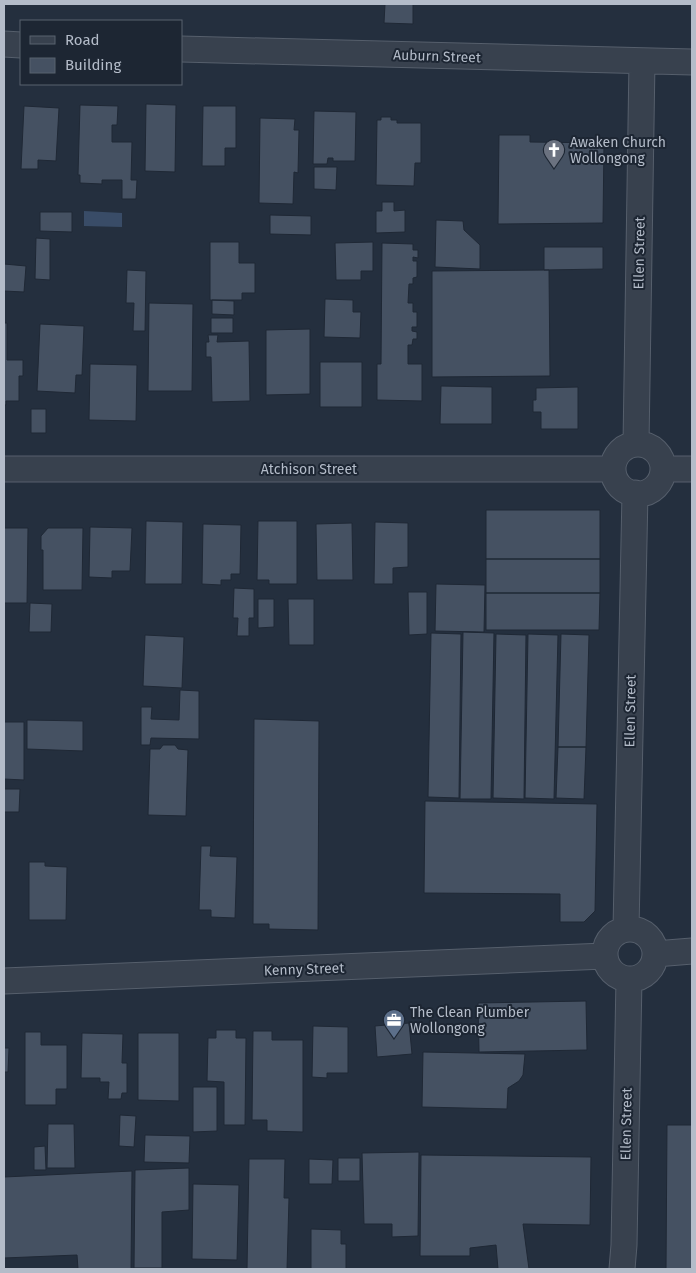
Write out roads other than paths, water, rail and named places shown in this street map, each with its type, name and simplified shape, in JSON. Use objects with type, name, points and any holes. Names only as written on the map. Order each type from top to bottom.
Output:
[{"type":"street","points":[[4,44],[20,45]]},
{"type":"street","name":"Auburn Street","points":[[182,49],[692,62]]},
{"type":"street","name":"Ellen Street","points":[[636,444],[642,61]]},
{"type":"street","points":[[636,444],[656,451],[663,469],[659,482],[654,489],[646,493],[634,494],[625,490],[617,482],[613,469],[620,452],[626,447],[636,444]]},
{"type":"street","points":[[663,469],[692,468]]},
{"type":"street","name":"Atchison Street","points":[[4,470],[613,469]]},
{"type":"street","name":"Ellen Street","points":[[626,929],[634,494]]},
{"type":"street","points":[[626,929],[642,932],[649,938],[654,946],[655,954],[650,969],[645,974],[629,979],[614,974],[605,961],[606,945],[610,937],[626,929]]},
{"type":"street","points":[[655,954],[692,952]]},
{"type":"street","name":"Kenny Street","points":[[4,981],[605,956]]},
{"type":"street","name":"Ellen Street","points":[[622,1269],[629,979]]},
{"type":"water","points":[[84,211],[122,213],[122,227],[84,226]]},
{"type":"place","name":"Awaken Church Wollongong","points":[[554,169]]},
{"type":"place","name":"The Clean Plumber Wollongong","points":[[394,1039]]}]
